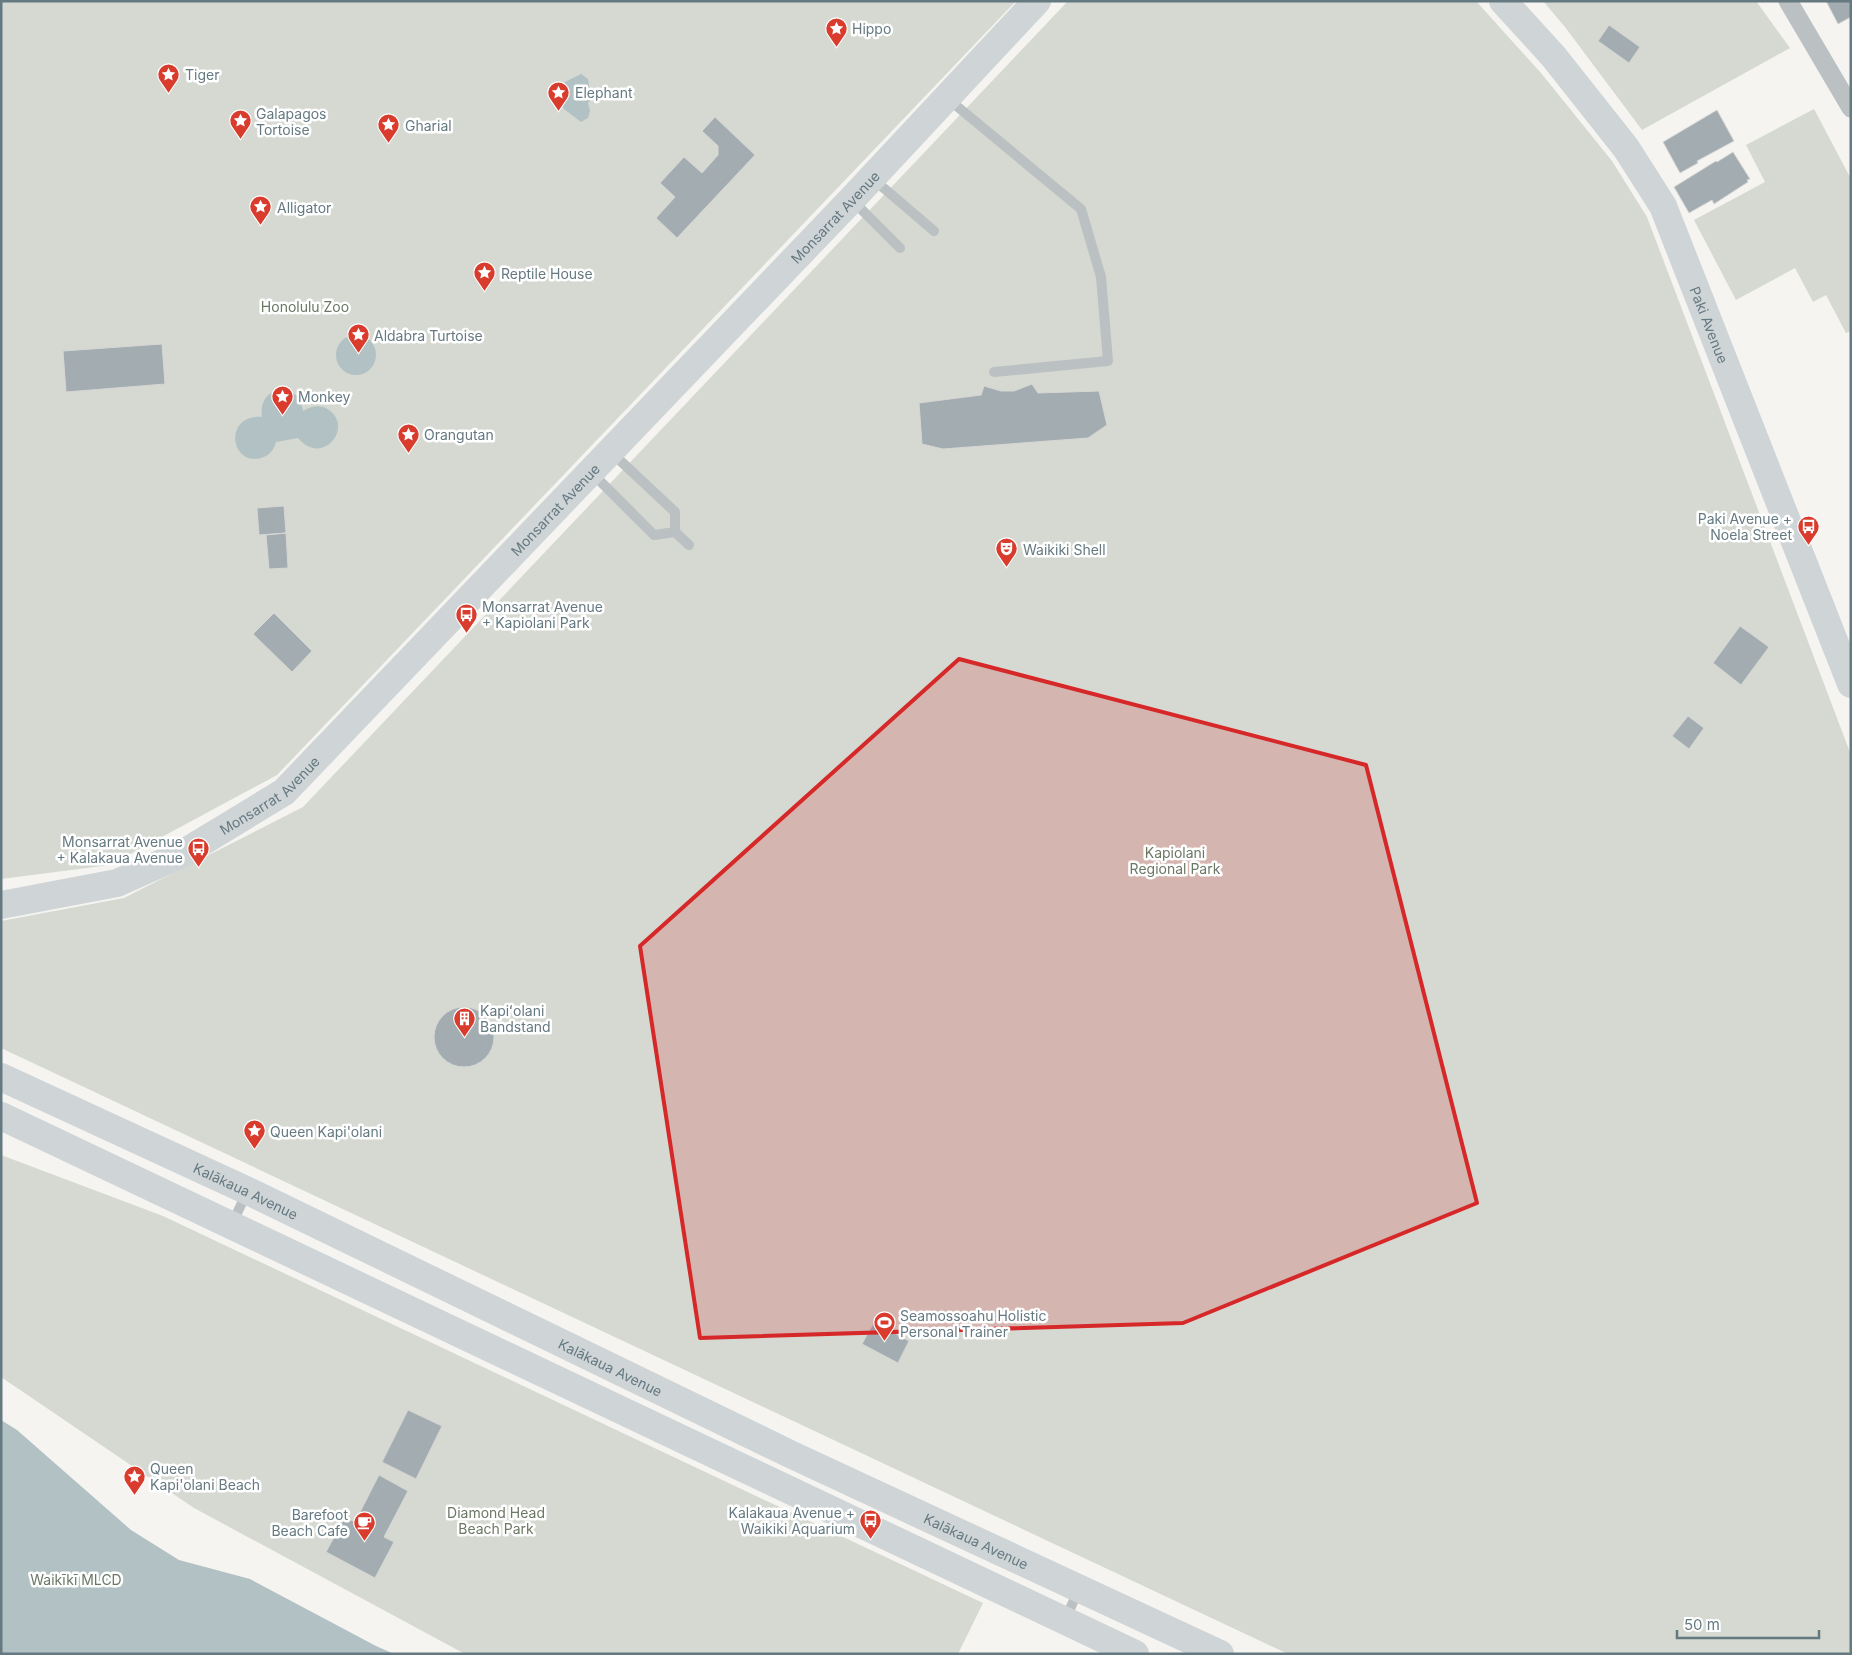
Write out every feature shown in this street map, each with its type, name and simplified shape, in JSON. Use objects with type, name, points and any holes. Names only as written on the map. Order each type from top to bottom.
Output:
[{"type":"street","name":"Monsarrat Avenue","points":[[1,905],[117,883],[182,854],[284,792],[872,178],[1037,1]]},
{"type":"street","name":"Paki Avenue","points":[[1503,1],[1554,57],[1626,148],[1663,206],[1851,684]]},
{"type":"street","points":[[1788,1],[1851,108]]},
{"type":"street","name":"Kalākaua Avenue","points":[[1,1077],[248,1190],[1065,1621],[1135,1654]]},
{"type":"street","name":"Kalākaua Avenue","points":[[1,1116],[231,1225],[695,1426],[790,1454],[1080,1587],[1220,1654]]},
{"type":"lane","points":[[947,97],[1081,209],[1101,277],[1108,361],[994,372]]},
{"type":"lane","points":[[872,178],[934,231]]},
{"type":"lane","points":[[852,199],[900,248]]},
{"type":"lane","points":[[610,452],[674,512],[675,532],[689,545]]},
{"type":"lane","points":[[591,472],[654,535],[675,532]]},
{"type":"lane","points":[[231,1225],[248,1190]]},
{"type":"lane","points":[[1065,1621],[1080,1587]]},
{"type":"highlighted area","points":[[959,659],[1366,765],[1477,1203],[1183,1323],[700,1338],[640,946]]},
{"type":"green space","name":"Honolulu Zoo","points":[[1,1],[1016,1],[277,775],[110,865],[1,879]]},
{"type":"green space","name":"Kapiolani Regional Park","points":[[1068,1],[1476,1],[1541,73],[1612,161],[1647,217],[1851,755],[1851,1654],[1288,1654],[1,1048],[1,921],[124,898],[303,807]]},
{"type":"green space","points":[[1543,1],[1756,1],[1790,48],[1642,130],[1565,27]]},
{"type":"green space","points":[[1814,109],[1851,179],[1851,331],[1846,333],[1826,295],[1813,302],[1795,268],[1736,300],[1694,220],[1765,182],[1746,145]]},
{"type":"green space","name":"Diamond Head Beach Park","points":[[1,1155],[163,1216],[983,1603],[958,1654],[465,1654],[194,1508],[1,1377]]},
{"type":"shaded area","points":[[581,74],[588,79],[591,99],[588,103],[590,111],[588,118],[581,122],[564,109],[556,90],[565,82]]},
{"type":"shaded area","points":[[360,335],[367,338],[373,344],[376,355],[375,363],[367,372],[360,375],[352,375],[345,372],[337,363],[336,351],[339,344],[348,336]]},
{"type":"shaded area","points":[[276,390],[290,391],[297,396],[303,411],[316,406],[329,410],[336,418],[337,434],[332,442],[325,447],[307,446],[298,438],[276,442],[271,452],[261,458],[251,458],[243,455],[237,448],[236,431],[241,423],[249,418],[262,417],[262,407],[265,398]]},
{"type":"shaded area","name":"Waikīkī MLCD","points":[[1,1420],[17,1430],[131,1530],[179,1560],[250,1579],[394,1654],[1,1654]]},
{"type":"building","points":[[1826,1],[1851,1],[1851,17],[1838,24]]},
{"type":"building","points":[[1609,25],[1640,47],[1629,63],[1598,41]]},
{"type":"building","points":[[1717,110],[1734,141],[1697,161],[1698,163],[1680,173],[1663,142]]},
{"type":"building","points":[[715,117],[755,155],[677,238],[656,218],[675,197],[660,183],[684,157],[702,173],[718,155],[718,146],[702,131]]},
{"type":"building","points":[[1733,152],[1750,179],[1747,180],[1748,182],[1714,204],[1712,200],[1689,213],[1674,187]]},
{"type":"building","points":[[162,344],[165,384],[66,392],[63,351]]},
{"type":"building","points":[[1032,384],[1038,393],[1099,391],[1107,425],[1088,438],[943,449],[922,444],[919,403],[981,395],[984,386],[1001,391],[1014,391]]},
{"type":"building","points":[[284,506],[286,533],[259,535],[257,508]]},
{"type":"building","points":[[286,533],[288,568],[269,569],[266,535]]},
{"type":"building","points":[[274,613],[312,651],[292,672],[253,634]]},
{"type":"building","points":[[1740,626],[1769,647],[1741,685],[1713,663]]},
{"type":"building","points":[[1688,716],[1704,728],[1689,749],[1672,736]]},
{"type":"building","name":"Kapiʻolani Bandstand","points":[[458,1007],[470,1007],[481,1012],[489,1020],[494,1031],[492,1049],[481,1062],[470,1067],[458,1067],[447,1062],[439,1054],[434,1043],[434,1031],[439,1020],[447,1012]]},
{"type":"building","points":[[874,1322],[909,1341],[898,1363],[862,1344]]},
{"type":"building","points":[[408,1410],[442,1426],[416,1479],[382,1462]]},
{"type":"building","points":[[379,1475],[408,1491],[384,1537],[394,1542],[375,1578],[326,1552],[345,1517],[355,1522]]},
{"type":"place","name":"Hippo","points":[[836,47]]},
{"type":"place","name":"Tiger","points":[[169,93]]},
{"type":"place","name":"Elephant","points":[[559,111]]},
{"type":"place","name":"Galapagos Tortoise","points":[[240,140]]},
{"type":"place","name":"Gharial","points":[[389,144]]},
{"type":"place","name":"Alligator","points":[[261,226]]},
{"type":"place","name":"Reptile House","points":[[485,292]]},
{"type":"place","name":"Aldabra Turtoise","points":[[358,354]]},
{"type":"place","name":"Monkey","points":[[282,415]]},
{"type":"place","name":"Orangutan","points":[[408,453]]},
{"type":"place","name":"Paki Avenue + Noela Street","points":[[1808,545]]},
{"type":"place","name":"Waikiki Shell","points":[[1007,568]]},
{"type":"place","name":"Monsarrat Avenue + Kapiolani Park","points":[[466,633]]},
{"type":"place","name":"Monsarrat Avenue + Kalakaua Avenue","points":[[199,868]]},
{"type":"place","name":"Kapiʻolani Bandstand","points":[[464,1037]]},
{"type":"place","name":"Queen Kapi'olani","points":[[254,1150]]},
{"type":"place","name":"Seamossoahu Holistic Personal Trainer","points":[[884,1342]]},
{"type":"place","name":"Queen Kapi'olani Beach","points":[[134,1495]]},
{"type":"place","name":"Kalakaua Avenue + Waikiki Aquarium","points":[[871,1539]]},
{"type":"place","name":"Barefoot Beach Cafe","points":[[364,1541]]}]
